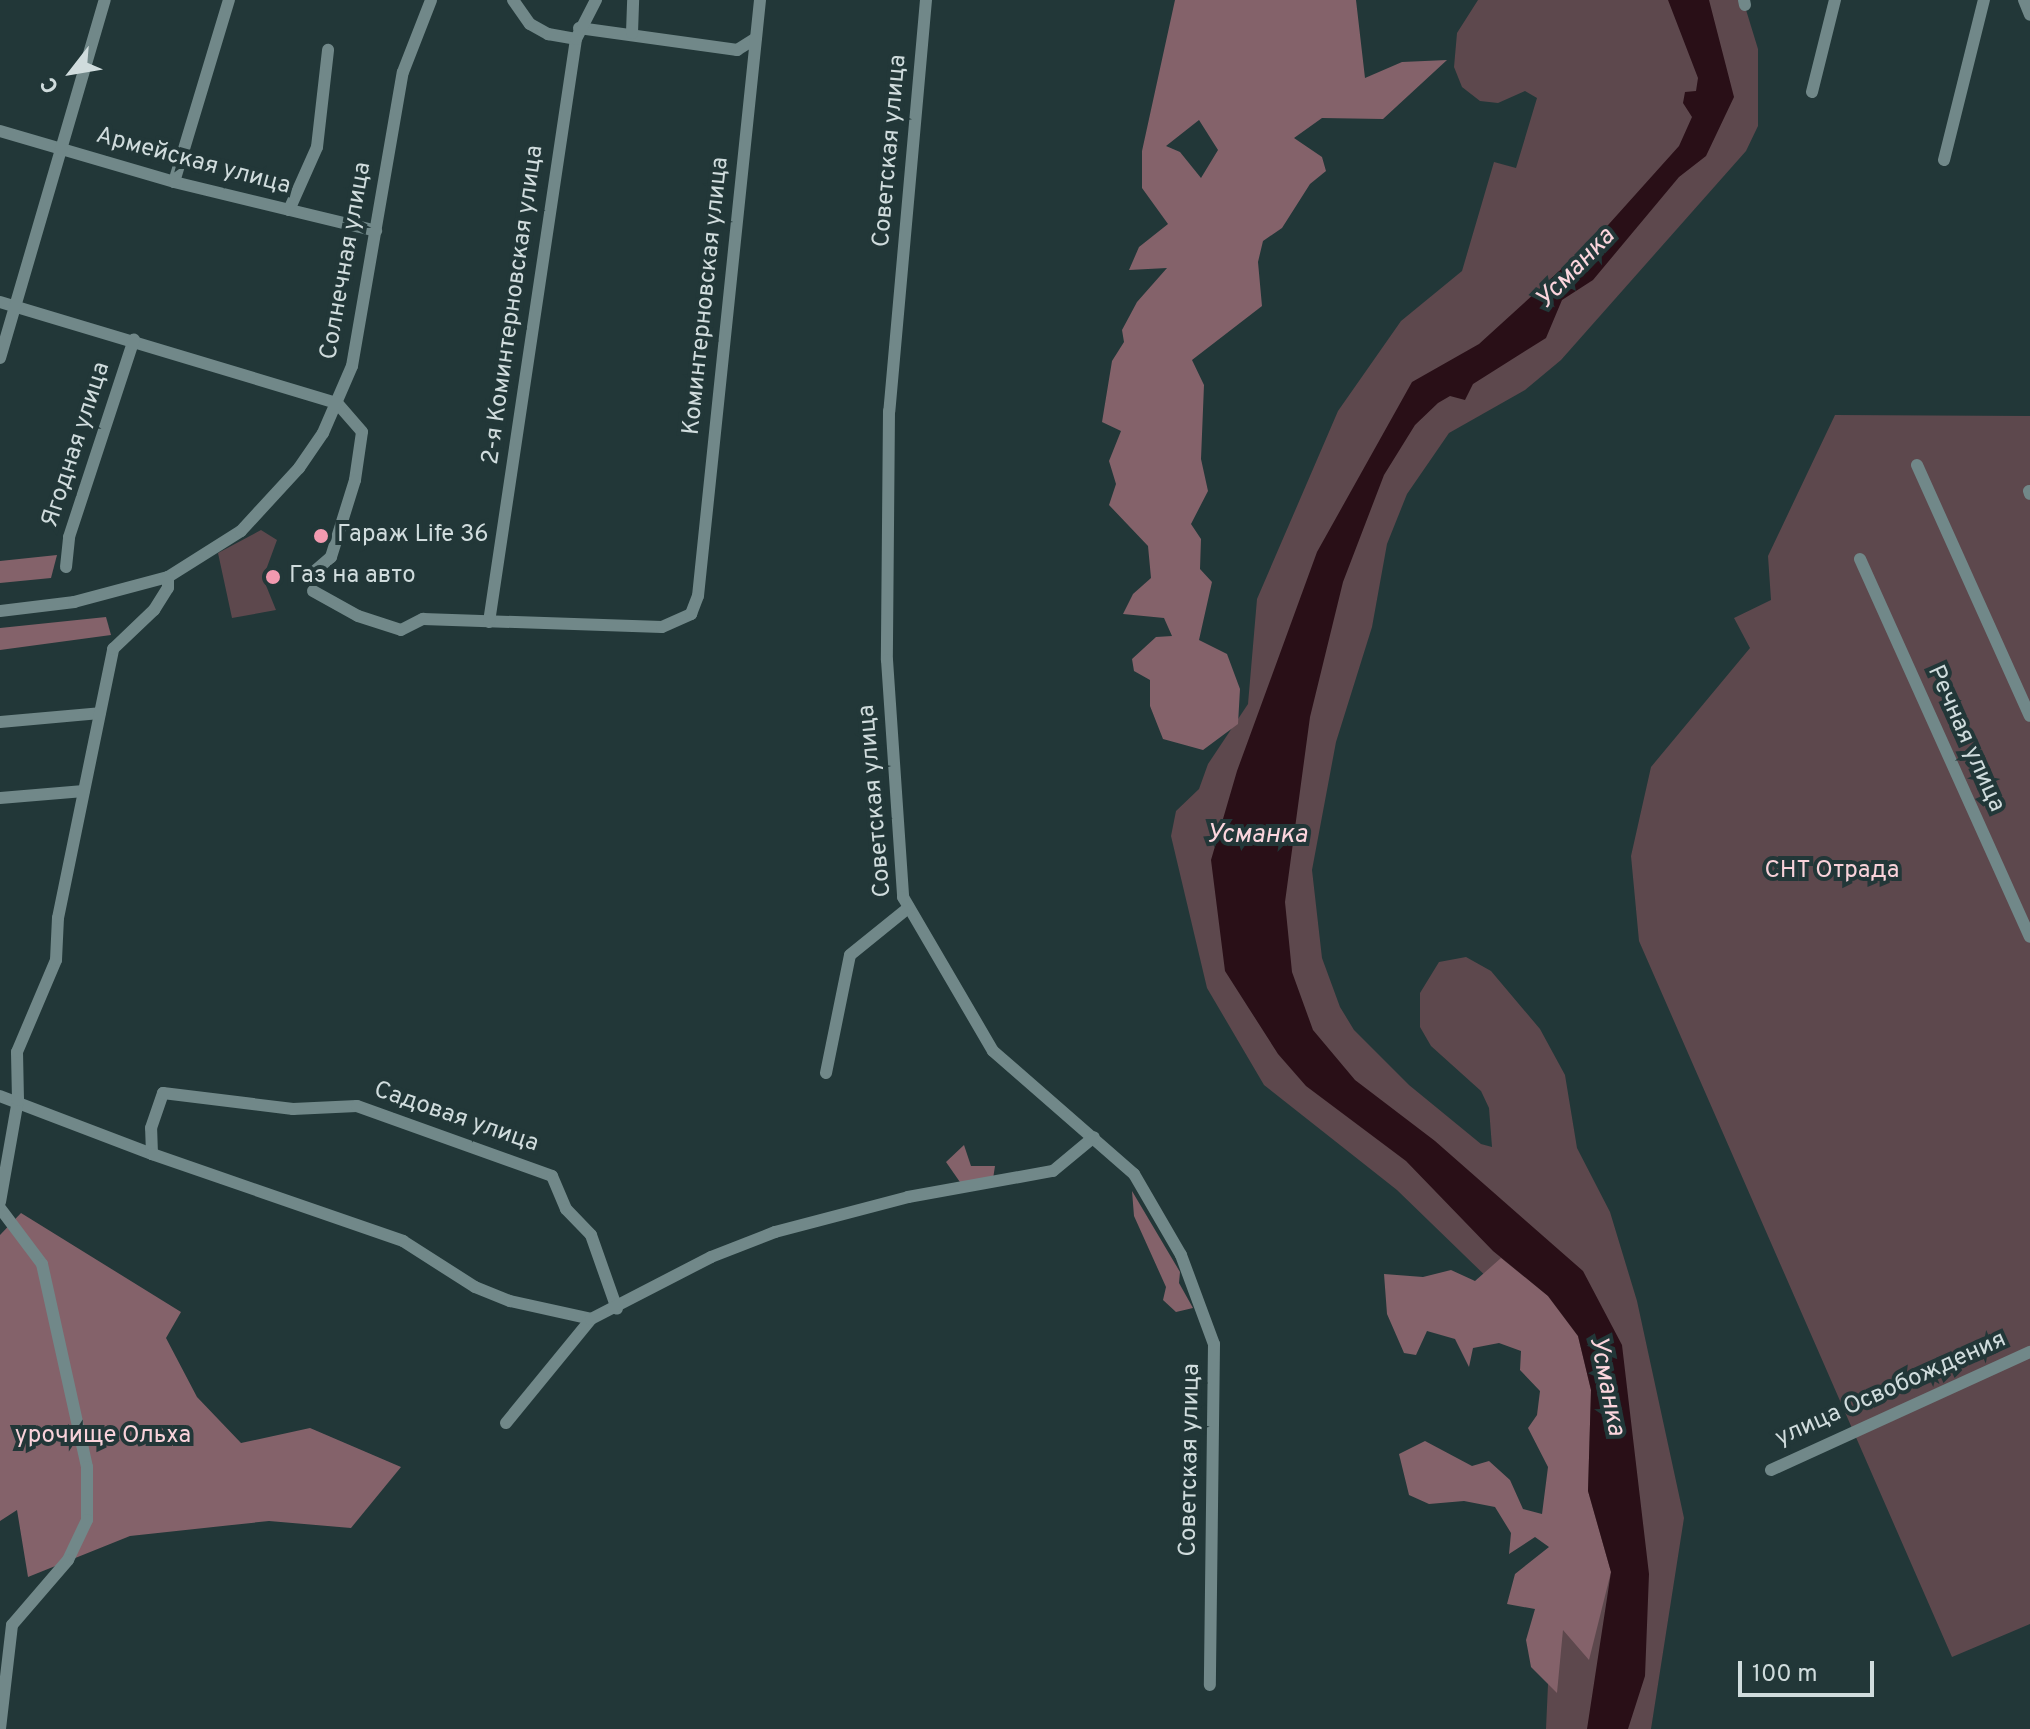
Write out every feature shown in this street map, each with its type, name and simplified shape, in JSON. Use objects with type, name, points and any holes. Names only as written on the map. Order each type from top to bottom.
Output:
[{"type":"street","points":[[0,358],[64,151],[105,0]]},
{"type":"street","points":[[174,182],[229,0]]},
{"type":"street","name":"Солнечная улица","points":[[0,611],[87,599],[168,577],[229,540],[268,504],[299,468],[337,403],[352,366],[403,72],[431,0]]},
{"type":"street","points":[[513,0],[530,24],[548,34],[632,33],[737,50],[756,38]]},
{"type":"street","name":"2-я Коминтерновская улица","points":[[489,622],[578,33],[596,0]]},
{"type":"street","points":[[632,33],[633,0]]},
{"type":"street","name":"Коминтерновская улица","points":[[489,622],[662,627],[691,614],[698,596],[760,0]]},
{"type":"street","name":"Советская улица","points":[[926,0],[889,411],[887,660],[908,908],[993,1051],[1134,1174],[1181,1255],[1214,1344],[1210,1685]]},
{"type":"street","points":[[1812,92],[1835,0]]},
{"type":"street","points":[[1944,160],[1984,0]]},
{"type":"street","points":[[2024,0],[2030,15]]},
{"type":"street","points":[[289,210],[317,147],[328,50]]},
{"type":"street","name":"Армейская улица","points":[[0,131],[174,182],[376,231]]},
{"type":"street","name":"Ягодная улица","points":[[0,302],[134,339],[337,403]]},
{"type":"street","name":"Ягодная улица","points":[[66,567],[69,537],[134,339]]},
{"type":"street","points":[[306,579],[331,557],[355,480],[362,432],[337,403]]},
{"type":"street","points":[[1917,465],[2030,716]]},
{"type":"street","name":"Речная улица","points":[[1860,559],[2030,937]]},
{"type":"street","points":[[0,1202],[18,1100],[17,1052],[51,979],[113,649],[154,610],[168,588],[168,577]]},
{"type":"street","points":[[313,591],[358,616],[401,630],[423,619],[489,622]]},
{"type":"street","points":[[0,722],[100,713]]},
{"type":"street","points":[[0,798],[84,791]]},
{"type":"street","points":[[826,1073],[850,955],[908,908]]},
{"type":"street","name":"Садовая улица","points":[[152,1154],[151,1128],[163,1093],[293,1109],[357,1106],[552,1176],[566,1209],[591,1235],[617,1309]]},
{"type":"street","points":[[0,1096],[18,1100],[152,1154],[403,1241],[475,1287],[510,1301],[591,1319]]},
{"type":"street","points":[[506,1423],[591,1319],[617,1309],[711,1257],[775,1232],[908,1197],[1053,1171],[1094,1137]]},
{"type":"street","points":[[0,1208],[42,1264],[87,1480],[87,1520],[68,1560],[12,1625],[0,1728]]},
{"type":"street","name":"улица Освобождения","points":[[1771,1470],[2030,1352]]},
{"type":"green space","points":[[1175,0],[1356,0],[1365,78],[1402,62],[1447,60],[1383,119],[1322,118],[1294,138],[1322,157],[1326,171],[1310,184],[1282,228],[1263,241],[1258,262],[1262,306],[1192,360],[1204,385],[1201,459],[1208,491],[1191,524],[1201,539],[1200,569],[1212,582],[1199,640],[1227,654],[1240,689],[1238,724],[1203,750],[1163,739],[1150,706],[1150,680],[1134,671],[1132,659],[1156,637],[1172,636],[1164,618],[1123,614],[1133,594],[1151,578],[1148,546],[1109,505],[1116,484],[1109,461],[1121,431],[1102,422],[1112,361],[1124,342],[1122,330],[1137,302],[1167,268],[1129,270],[1139,247],[1168,224],[1142,188],[1142,151]],"holes":[[[1199,120],[1218,150],[1201,178],[1180,152],[1166,146]]]},
{"type":"green space","points":[[1478,0],[1743,0],[1758,49],[1758,126],[1746,151],[1561,360],[1525,390],[1449,433],[1407,494],[1387,544],[1372,627],[1336,742],[1312,870],[1322,958],[1340,1007],[1354,1030],[1409,1085],[1481,1144],[1492,1147],[1489,1108],[1481,1091],[1431,1046],[1420,1027],[1420,993],[1439,962],[1466,957],[1491,971],[1540,1029],[1565,1075],[1577,1148],[1610,1212],[1637,1301],[1684,1518],[1651,1729],[1546,1729],[1559,1437],[1497,1287],[1397,1190],[1264,1085],[1207,988],[1171,836],[1176,811],[1199,789],[1208,764],[1248,704],[1257,599],[1338,411],[1401,321],[1462,271],[1494,162],[1516,168],[1537,98],[1525,91],[1498,103],[1480,101],[1462,87],[1454,67],[1457,33]]},
{"type":"green space","name":"СНТ Отрада","points":[[1835,415],[2030,416],[2030,1624],[1952,1657],[1639,941],[1631,856],[1651,767],[1750,648],[1734,618],[1771,600],[1768,556]]},
{"type":"green space","points":[[261,530],[277,540],[263,578],[276,610],[232,618],[218,553]]},
{"type":"green space","points":[[57,555],[51,578],[0,583],[0,561]]},
{"type":"green space","points":[[106,617],[111,635],[0,650],[0,628]]},
{"type":"green space","points":[[964,1145],[971,1166],[995,1166],[993,1179],[962,1185],[946,1162]]},
{"type":"green space","points":[[1132,1191],[1180,1272],[1179,1283],[1193,1308],[1176,1312],[1163,1300],[1166,1287],[1134,1216]]},
{"type":"green space","name":"урочище Ольха","points":[[21,1213],[181,1312],[166,1338],[197,1397],[241,1443],[310,1428],[401,1467],[351,1528],[269,1521],[130,1536],[28,1577],[17,1510],[0,1521],[0,1235]]},
{"type":"green space","points":[[1501,1258],[1548,1296],[1578,1336],[1591,1390],[1588,1491],[1611,1572],[1589,1660],[1563,1630],[1557,1693],[1531,1667],[1526,1640],[1535,1609],[1507,1604],[1515,1574],[1549,1547],[1535,1537],[1509,1554],[1511,1533],[1495,1507],[1464,1501],[1429,1504],[1409,1495],[1399,1454],[1425,1441],[1472,1466],[1489,1461],[1510,1480],[1523,1509],[1542,1514],[1548,1467],[1528,1428],[1537,1415],[1540,1391],[1520,1370],[1521,1351],[1499,1343],[1473,1348],[1469,1367],[1455,1339],[1427,1331],[1416,1355],[1404,1353],[1387,1314],[1384,1274],[1423,1277],[1451,1270],[1475,1281]]},
{"type":"water","name":"Усманка","points":[[1668,0],[1709,0],[1734,97],[1706,156],[1679,177],[1593,280],[1562,300],[1546,338],[1473,384],[1465,400],[1450,396],[1438,403],[1415,425],[1384,475],[1343,582],[1310,717],[1285,902],[1292,972],[1313,1030],[1355,1080],[1435,1141],[1583,1271],[1622,1345],[1649,1574],[1645,1676],[1628,1729],[1587,1729],[1611,1572],[1588,1491],[1591,1390],[1578,1336],[1548,1296],[1493,1251],[1406,1161],[1306,1086],[1278,1054],[1225,971],[1211,860],[1237,771],[1317,552],[1412,382],[1479,344],[1600,234],[1679,146],[1692,117],[1683,103],[1685,92],[1696,91],[1698,78]]},
{"type":"place","name":"Гараж Life 36","points":[[321,536]]},
{"type":"place","name":"Газ на авто","points":[[273,577]]}]
